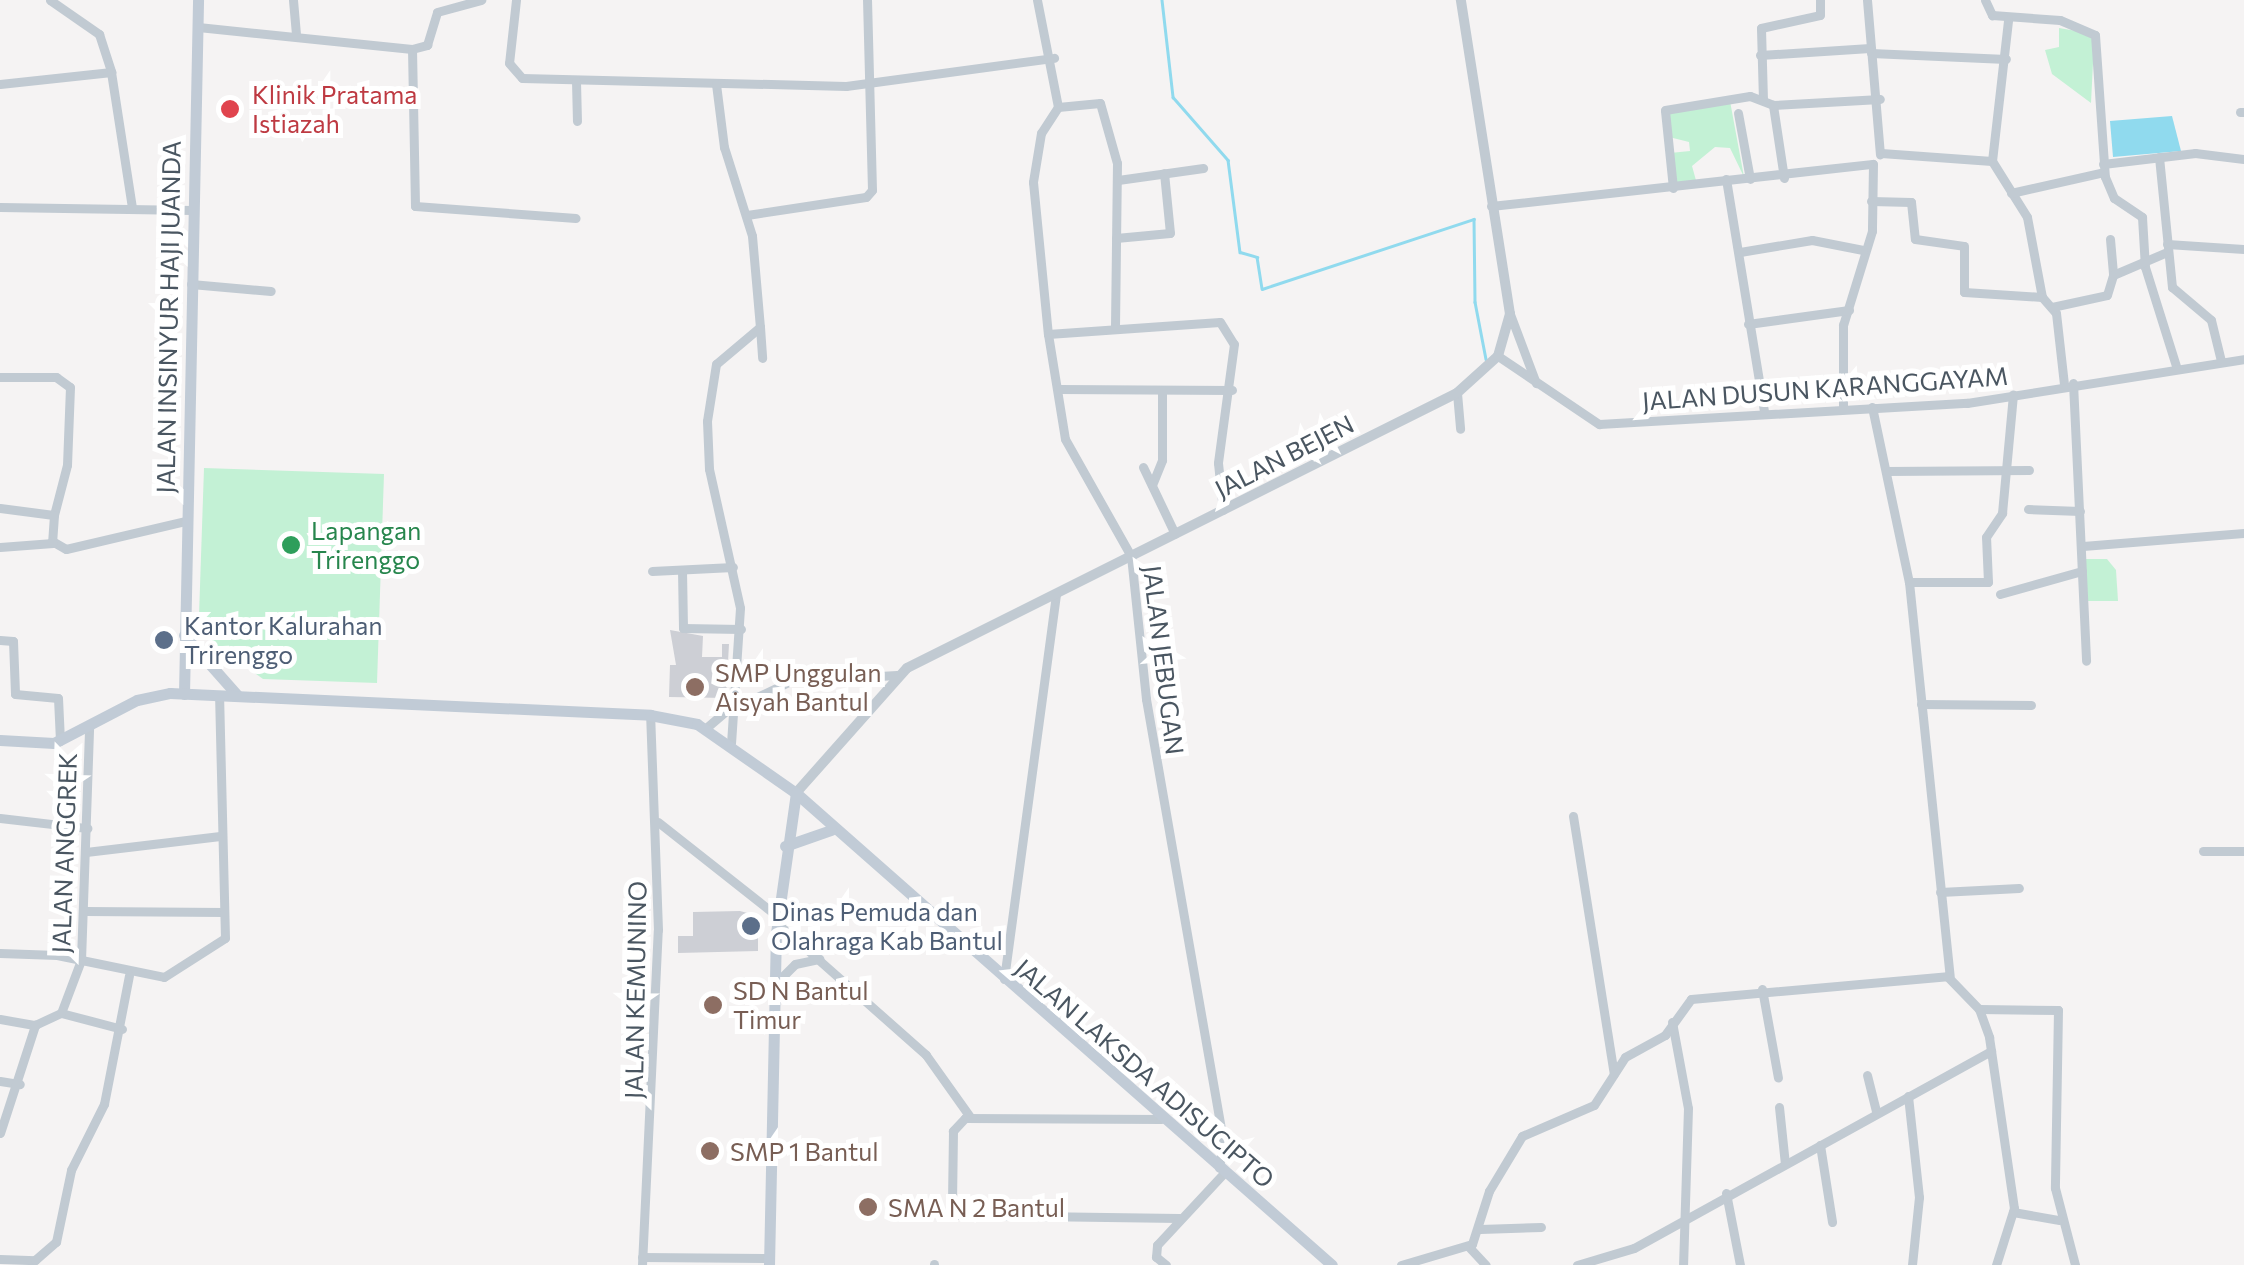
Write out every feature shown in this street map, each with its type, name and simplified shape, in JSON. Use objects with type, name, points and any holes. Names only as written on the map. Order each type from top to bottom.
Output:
[{"type":"main road","name":"JALAN INSINYUR HAJI JUANDA","points":[[184,694],[198,0]]},
{"type":"main road","points":[[184,635],[238,696]]},
{"type":"main road","points":[[0,740],[60,741],[137,700],[184,694],[650,715],[706,728],[731,743],[796,792],[777,920],[768,1262]]},
{"type":"main road","name":"JALAN LAKSDA ADISUCIPTO","points":[[796,792],[831,830],[1332,1265]]},
{"type":"main road","points":[[785,846],[831,830]]},
{"type":"street","points":[[50,0],[98,34],[111,72],[132,208]]},
{"type":"street","points":[[292,0],[296,33]]},
{"type":"street","points":[[198,27],[296,33],[412,49],[426,45],[436,12],[481,0]]},
{"type":"street","points":[[516,0],[510,71],[576,80],[865,84],[1054,58]]},
{"type":"street","points":[[747,215],[870,194],[865,84],[867,0]]},
{"type":"street","name":"JALAN JEBUGAN","points":[[1037,0],[1054,58],[1058,107],[1041,133],[1032,182],[1048,334],[1075,466],[1131,556],[1170,836],[1222,1142],[1221,1171]]},
{"type":"street","points":[[1461,0],[1510,314],[1537,386]]},
{"type":"street","points":[[1784,178],[1760,55],[1766,24],[1817,16],[1820,0]]},
{"type":"street","points":[[1843,406],[1849,310],[1863,250],[1873,164],[1881,153],[1880,100],[1866,0]]},
{"type":"street","points":[[1984,0],[1992,15],[2008,20],[2060,20],[2094,35],[2104,168],[2114,198],[2139,211],[2146,266],[2176,366]]},
{"type":"street","points":[[2008,20],[1992,161],[2027,217],[2042,297],[2052,306],[2069,383],[2080,511],[2086,661]]},
{"type":"street","points":[[412,49],[414,206],[576,218]]},
{"type":"street","points":[[1760,55],[1871,51],[2006,59]]},
{"type":"street","points":[[0,84],[111,72]]},
{"type":"street","points":[[576,80],[577,121]]},
{"type":"street","points":[[716,84],[724,148],[747,215],[762,358]]},
{"type":"street","points":[[1673,188],[1664,112],[1768,102],[1880,100]]},
{"type":"street","points":[[1058,107],[1100,103],[1118,180],[1115,326]]},
{"type":"street","points":[[1738,113],[1750,179]]},
{"type":"street","points":[[1881,153],[1992,161]]},
{"type":"street","points":[[2159,157],[2165,250],[2175,294],[2211,320],[2220,361]]},
{"type":"street","points":[[2011,192],[2159,157],[2244,159]]},
{"type":"street","points":[[1491,206],[1726,179],[1784,178],[1873,164]]},
{"type":"street","points":[[1118,180],[1203,168]]},
{"type":"street","points":[[1116,238],[1170,233],[1164,173]]},
{"type":"street","points":[[1726,179],[1764,412]]},
{"type":"street","points":[[1871,201],[1911,202],[1915,240],[1964,246],[1964,292],[2042,297]]},
{"type":"street","points":[[0,207],[192,210]]},
{"type":"street","points":[[2052,306],[2107,295],[2113,275],[2110,239]]},
{"type":"street","points":[[1740,252],[1812,240],[1863,250]]},
{"type":"street","points":[[2113,275],[2146,266],[2165,250],[2244,249]]},
{"type":"street","points":[[190,284],[272,291]]},
{"type":"street","points":[[1748,324],[1849,310]]},
{"type":"street","points":[[1498,356],[1510,314]]},
{"type":"street","points":[[1048,334],[1115,326],[1220,322],[1234,344],[1232,390],[1218,463],[1223,510]]},
{"type":"street","points":[[731,743],[739,702],[741,629],[733,567],[707,460],[709,389],[721,357],[760,327]]},
{"type":"street","name":"JALAN DUSUN KARANGGAYAM","points":[[1498,356],[1537,386],[1599,424],[2013,395],[2176,366],[2244,359]]},
{"type":"street","name":"JALAN BEJEN","points":[[796,792],[897,675],[1457,392],[1498,356]]},
{"type":"street","points":[[0,376],[56,377],[70,387],[67,465],[54,514],[52,543]]},
{"type":"street","points":[[1060,388],[1232,390]]},
{"type":"street","points":[[1152,485],[1162,460],[1162,390]]},
{"type":"street","points":[[1457,392],[1460,429]]},
{"type":"street","points":[[1909,582],[1988,582],[1986,536],[2002,513],[2013,395]]},
{"type":"street","points":[[1872,407],[1909,582],[1950,976],[1979,1009],[1991,1050],[2013,1212],[1996,1265]]},
{"type":"street","points":[[1886,471],[2007,466],[2029,470]]},
{"type":"street","points":[[1143,467],[1174,534]]},
{"type":"street","points":[[0,508],[54,514]]},
{"type":"street","points":[[2028,509],[2080,511]]},
{"type":"street","points":[[0,547],[52,543],[76,548],[185,521]]},
{"type":"street","points":[[2082,546],[2244,533]]},
{"type":"street","points":[[652,571],[733,567]]},
{"type":"street","points":[[682,570],[683,628],[741,629]]},
{"type":"street","points":[[2000,594],[2082,571]]},
{"type":"street","points":[[1004,979],[1056,594]]},
{"type":"street","points":[[0,640],[13,642],[15,694],[58,698],[60,741]]},
{"type":"street","points":[[706,728],[739,702],[790,681],[897,675]]},
{"type":"street","points":[[0,953],[81,960],[130,974],[183,972],[225,938],[218,695]]},
{"type":"street","points":[[1921,704],[2032,706]]},
{"type":"street","name":"JALAN KEMUNINO","points":[[642,1261],[658,822],[650,715]]},
{"type":"street","name":"JALAN ANGGREK","points":[[61,1013],[81,960],[89,728]]},
{"type":"street","points":[[1573,816],[1614,1074]]},
{"type":"street","points":[[0,818],[87,828]]},
{"type":"street","points":[[658,822],[777,920],[936,1066],[970,1117]]},
{"type":"street","points":[[1170,836],[1184,834]]},
{"type":"street","points":[[86,852],[220,836]]},
{"type":"street","points":[[2203,851],[2244,850]]},
{"type":"street","points":[[1940,892],[2019,888]]},
{"type":"street","points":[[85,911],[224,912]]},
{"type":"street","points":[[774,987],[795,964],[819,958]]},
{"type":"street","points":[[0,1259],[35,1260],[56,1242],[71,1170],[104,1104],[122,1030],[130,974]]},
{"type":"street","points":[[1401,1265],[1468,1246],[1480,1229],[1489,1191],[1522,1136],[1589,1109],[1614,1074],[1701,994],[1950,976]]},
{"type":"street","points":[[1762,990],[1778,1078]]},
{"type":"street","points":[[1979,1009],[2058,1010],[2058,1220],[2075,1265]]},
{"type":"street","points":[[0,1019],[35,1025],[61,1013],[122,1030]]},
{"type":"street","points":[[1672,1022],[1688,1108],[1683,1265]]},
{"type":"street","points":[[0,1133],[20,1084],[35,1025]]},
{"type":"street","points":[[1577,1265],[1621,1254],[1991,1050]]},
{"type":"street","points":[[1867,1075],[1876,1111]]},
{"type":"street","points":[[0,1081],[20,1084]]},
{"type":"street","points":[[1908,1096],[1919,1197],[1912,1265]]},
{"type":"street","points":[[1778,1107],[1786,1164]]},
{"type":"street","points":[[1161,1119],[970,1117],[953,1131],[954,1214],[1179,1218]]},
{"type":"street","points":[[1820,1145],[1832,1222]]},
{"type":"street","points":[[1166,1265],[1155,1248],[1221,1171]]},
{"type":"street","points":[[1726,1193],[1740,1265]]},
{"type":"street","points":[[2013,1212],[2058,1220]]},
{"type":"street","points":[[1480,1229],[1540,1227]]},
{"type":"street","points":[[1468,1246],[1486,1265]]},
{"type":"street","points":[[642,1261],[768,1262]]},
{"type":"green space","points":[[2059,28],[2088,33],[2094,43],[2091,103],[2052,74],[2045,50],[2059,47]]},
{"type":"green space","points":[[1730,101],[1744,177],[1730,148],[1715,147],[1692,166],[1697,184],[1675,184],[1670,153],[1690,151],[1689,142],[1669,137],[1665,113]]},
{"type":"green space","name":"Lapangan Trirenggo","points":[[204,468],[384,474],[377,683],[263,679],[207,638],[199,616]]},
{"type":"green space","points":[[2085,559],[2107,559],[2116,570],[2118,601],[2085,601]]},
{"type":"water","points":[[2172,116],[2181,151],[2113,157],[2110,121]]},
{"type":"building","points":[[670,630],[703,636],[702,657],[722,657],[722,644],[729,644],[726,698],[669,697],[670,665],[676,665]]},
{"type":"building","points":[[740,911],[758,916],[758,951],[678,953],[678,936],[693,936],[693,912]]},
{"type":"waterway","points":[[1162,0],[1173,97],[1228,160],[1240,252],[1257,257],[1262,289],[1474,219],[1475,302],[1486,359]]},
{"type":"place","name":"Klinik Pratama Istiazah","points":[[230,109]]},
{"type":"place","name":"Lapangan Trirenggo","points":[[291,545]]},
{"type":"place","name":"Kantor Kalurahan Trirenggo","points":[[164,640]]},
{"type":"place","name":"SMP Unggulan Aisyah Bantul","points":[[695,687]]},
{"type":"place","name":"Dinas Pemuda dan Olahraga Kab Bantul","points":[[751,926]]},
{"type":"place","name":"SD N Bantul Timur","points":[[713,1005]]},
{"type":"place","name":"SMP 1 Bantul","points":[[710,1151]]},
{"type":"place","name":"SMA N 2 Bantul","points":[[868,1207]]}]
